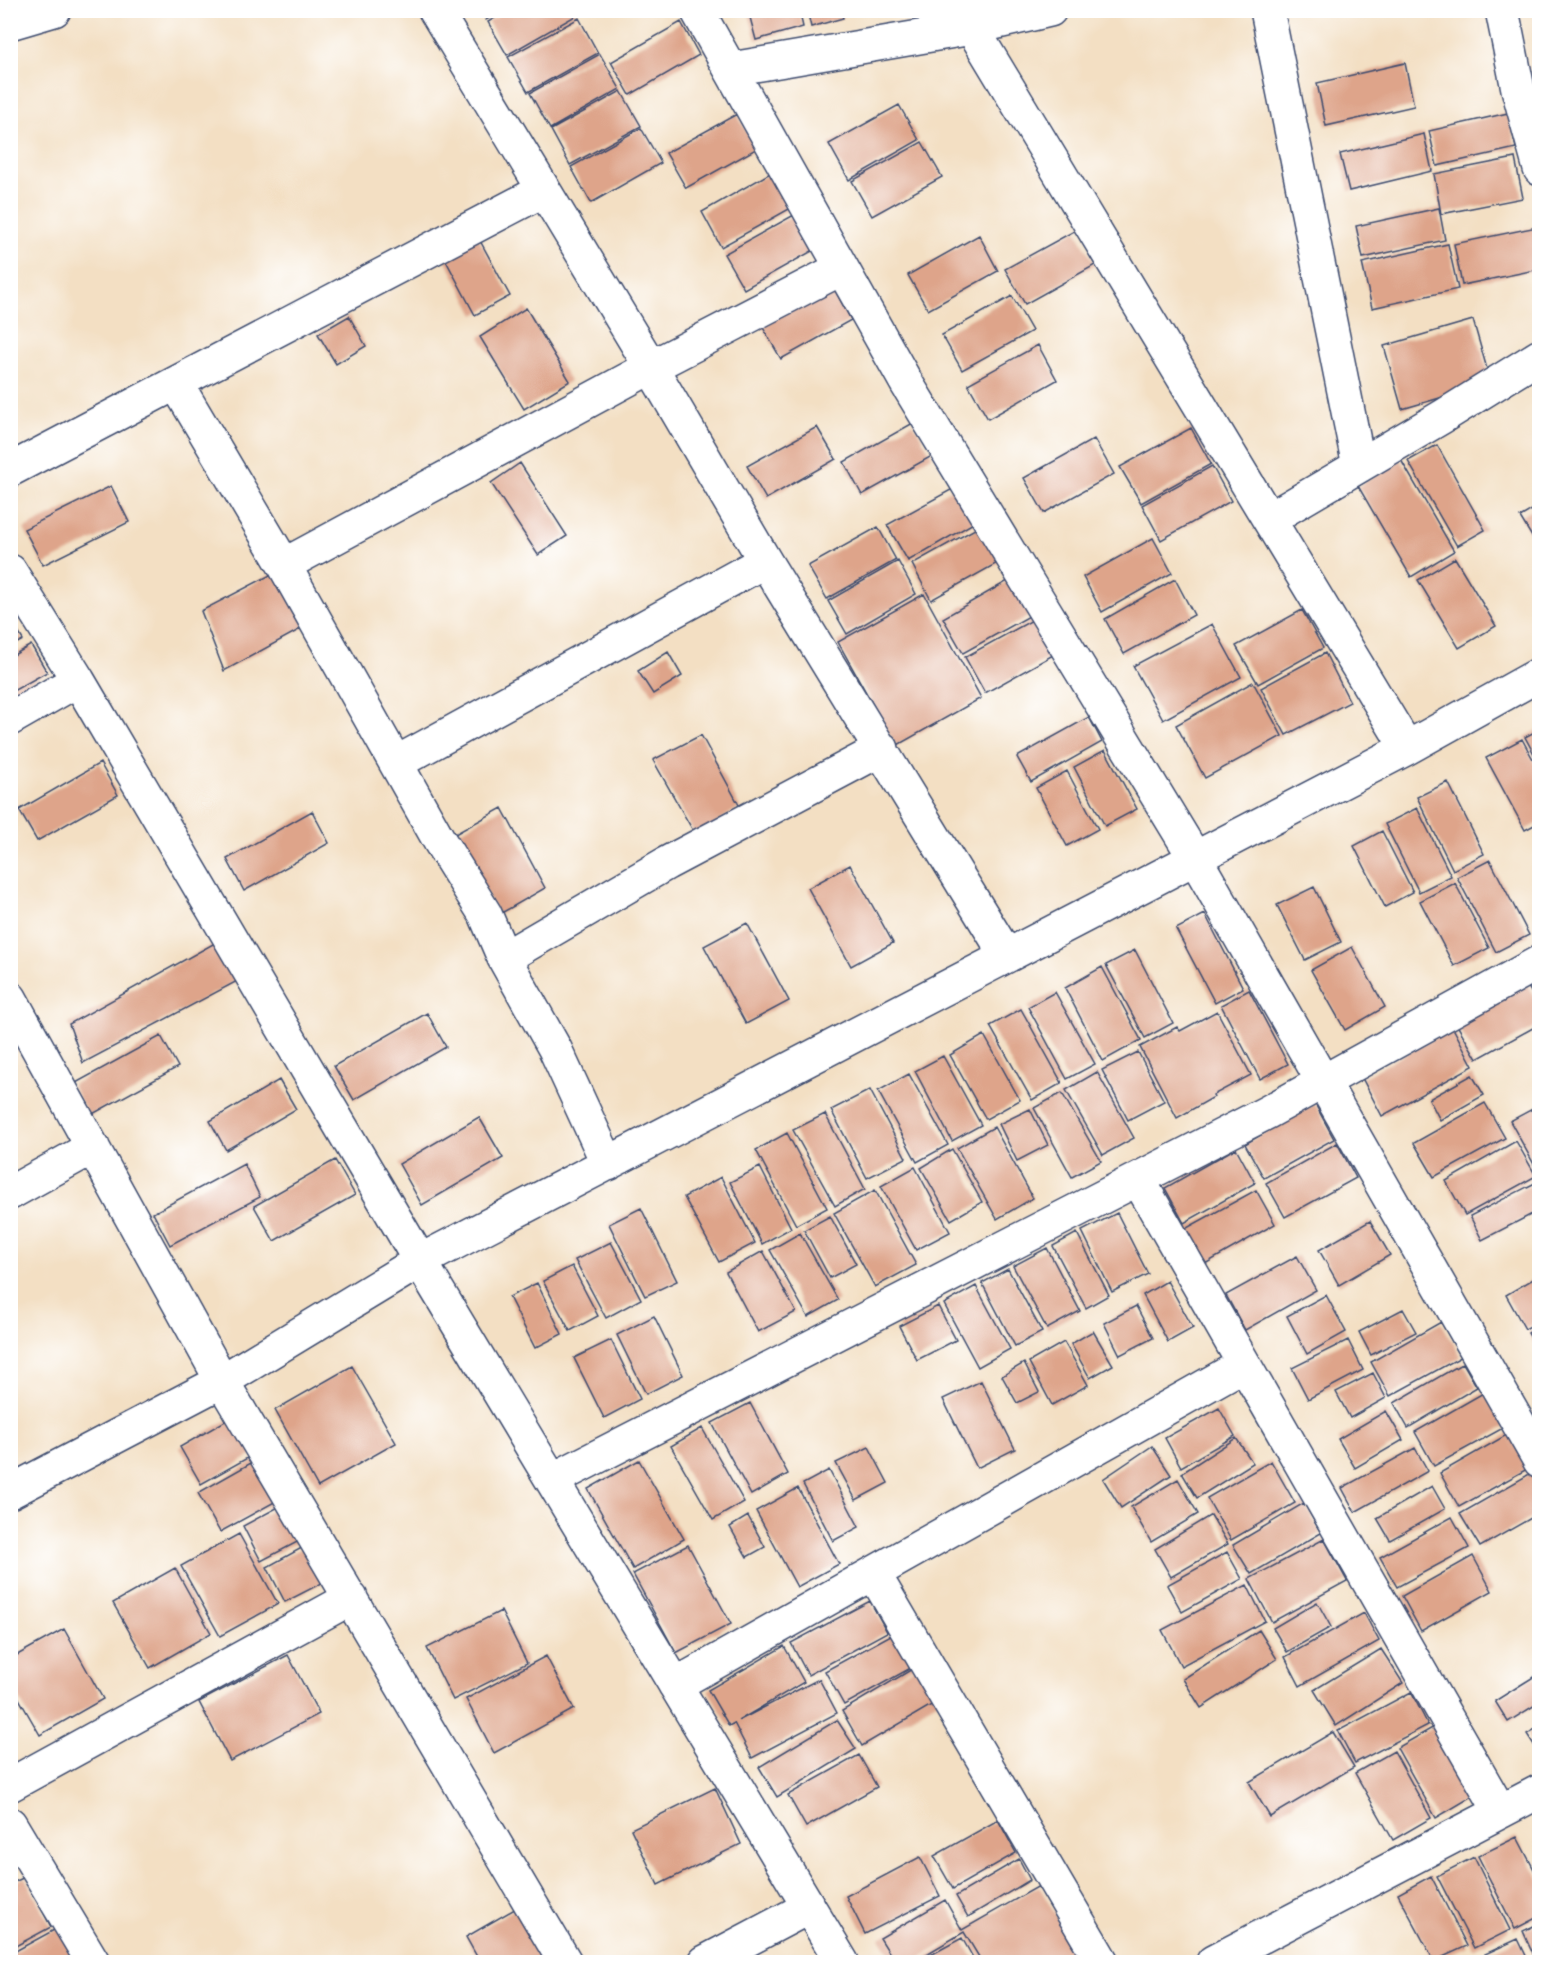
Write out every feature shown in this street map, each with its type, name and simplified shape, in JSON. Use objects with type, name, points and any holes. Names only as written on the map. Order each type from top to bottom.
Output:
[{"type":"street","points":[[10,23],[54,10]]},
{"type":"street","points":[[435,10],[651,367],[765,561],[1007,956]]},
{"type":"street","points":[[697,10],[907,384],[1196,858],[1539,1461]]},
{"type":"street","points":[[731,69],[972,28],[1050,10]]},
{"type":"street","points":[[1267,10],[1359,466]]},
{"type":"street","points":[[1502,10],[1518,89],[1539,169]]},
{"type":"street","points":[[972,28],[1407,748]]},
{"type":"street","points":[[10,470],[544,190]]},
{"type":"street","points":[[284,566],[651,367],[842,268]]},
{"type":"street","points":[[1269,519],[1442,417],[1539,356]]},
{"type":"street","points":[[176,383],[284,566],[439,840],[485,914],[504,958],[555,1049],[608,1164]]},
{"type":"street","points":[[396,763],[765,561]]},
{"type":"street","points":[[10,571],[78,680],[420,1262],[842,1962]]},
{"type":"street","points":[[10,1492],[222,1381],[420,1262],[1407,748],[1539,674]]},
{"type":"street","points":[[10,719],[78,680]]},
{"type":"street","points":[[504,958],[667,863],[882,749]]},
{"type":"street","points":[[552,1480],[1324,1082],[1539,962]]},
{"type":"street","points":[[10,998],[222,1381],[565,1962]]},
{"type":"street","points":[[10,1193],[93,1146]]},
{"type":"street","points":[[1138,1179],[1500,1811]]},
{"type":"street","points":[[675,1685],[1244,1365]]},
{"type":"street","points":[[874,1574],[1102,1962]]},
{"type":"street","points":[[10,1785],[351,1598]]},
{"type":"street","points":[[1213,1962],[1539,1791]]},
{"type":"street","points":[[10,1824],[93,1962]]},
{"type":"street","points":[[705,1962],[809,1907]]},
{"type":"building","points":[[480,10],[503,10],[486,20]]},
{"type":"building","points":[[508,10],[574,10],[577,15],[507,55],[488,22]]},
{"type":"building","points":[[748,10],[799,10],[803,27],[756,40]]},
{"type":"building","points":[[807,10],[841,10],[843,18],[811,27]]},
{"type":"building","points":[[579,18],[598,53],[528,92],[508,57]]},
{"type":"building","points":[[681,22],[699,55],[630,95],[611,62]]},
{"type":"building","points":[[600,54],[620,89],[550,129],[530,93]]},
{"type":"building","points":[[1405,63],[1414,106],[1326,126],[1317,83]]},
{"type":"building","points":[[621,91],[641,126],[570,165],[551,130]]},
{"type":"building","points":[[899,105],[919,140],[849,180],[829,144]]},
{"type":"building","points":[[1508,113],[1516,148],[1437,166],[1429,131]]},
{"type":"building","points":[[737,114],[756,149],[686,188],[666,153]]},
{"type":"building","points":[[641,128],[661,163],[591,203],[571,167]]},
{"type":"building","points":[[1424,134],[1432,171],[1349,191],[1340,154]]},
{"type":"building","points":[[922,142],[942,177],[872,216],[852,181]]},
{"type":"building","points":[[1515,158],[1523,198],[1441,214],[1434,174]]},
{"type":"building","points":[[772,172],[791,208],[721,247],[702,212]]},
{"type":"building","points":[[1439,208],[1445,240],[1363,258],[1356,226]]},
{"type":"building","points":[[794,215],[814,250],[744,289],[724,254]]},
{"type":"building","points":[[1537,227],[1540,237],[1540,269],[1462,285],[1454,244]]},
{"type":"building","points":[[1076,230],[1095,265],[1025,304],[1005,269]]},
{"type":"building","points":[[979,235],[998,271],[928,310],[908,275]]},
{"type":"building","points":[[478,237],[510,296],[475,315],[443,255]]},
{"type":"building","points":[[1448,244],[1458,289],[1372,308],[1362,263]]},
{"type":"building","points":[[832,285],[851,320],[781,359],[761,324]]},
{"type":"building","points":[[1012,296],[1032,331],[962,370],[942,335]]},
{"type":"building","points":[[526,308],[570,381],[524,409],[480,337]]},
{"type":"building","points":[[349,316],[366,346],[336,364],[318,334]]},
{"type":"building","points":[[1473,320],[1491,383],[1402,409],[1384,346]]},
{"type":"building","points":[[1038,345],[1057,380],[988,419],[968,384]]},
{"type":"building","points":[[913,423],[932,456],[862,495],[844,462]]},
{"type":"building","points":[[817,427],[836,459],[766,499],[747,466]]},
{"type":"building","points":[[1191,428],[1211,464],[1141,503],[1120,467]]},
{"type":"building","points":[[1094,439],[1114,474],[1044,513],[1024,478]]},
{"type":"building","points":[[1437,445],[1485,530],[1457,546],[1408,461]]},
{"type":"building","points":[[1401,460],[1454,551],[1411,577],[1358,486]]},
{"type":"building","points":[[520,463],[567,536],[538,555],[491,483]]},
{"type":"building","points":[[1212,466],[1231,501],[1161,540],[1142,505]]},
{"type":"building","points":[[111,486],[129,522],[43,565],[24,529]]},
{"type":"building","points":[[958,486],[977,521],[908,561],[887,525]]},
{"type":"building","points":[[1540,505],[1540,550],[1520,517]]},
{"type":"building","points":[[982,525],[1001,561],[931,600],[912,564]]},
{"type":"building","points":[[878,527],[896,560],[827,599],[808,566]]},
{"type":"building","points":[[1153,538],[1172,573],[1102,612],[1083,577]]},
{"type":"building","points":[[1455,558],[1496,626],[1459,648],[1418,580]]},
{"type":"building","points":[[898,561],[916,594],[847,634],[828,601]]},
{"type":"building","points":[[278,571],[308,625],[224,671],[201,611]]},
{"type":"building","points":[[1013,578],[1033,614],[963,653],[943,618]]},
{"type":"building","points":[[1175,579],[1194,615],[1124,654],[1105,619]]},
{"type":"building","points":[[924,594],[981,698],[896,746],[838,642]]},
{"type":"building","points":[[1302,610],[1323,648],[1258,684],[1236,646]]},
{"type":"building","points":[[1036,618],[1055,654],[985,693],[965,657]]},
{"type":"building","points":[[13,624],[23,640],[10,647],[10,625]]},
{"type":"building","points":[[1212,624],[1241,677],[1163,720],[1133,666]]},
{"type":"building","points":[[31,645],[47,672],[13,691],[10,686],[10,657]]},
{"type":"building","points":[[668,652],[682,676],[653,694],[638,671]]},
{"type":"building","points":[[1325,653],[1350,702],[1286,735],[1261,688]]},
{"type":"building","points":[[1253,682],[1282,736],[1205,778],[1176,725]]},
{"type":"building","points":[[1089,717],[1102,742],[1031,782],[1017,757]]},
{"type":"building","points":[[1540,729],[1540,765],[1525,737]]},
{"type":"building","points":[[701,735],[740,807],[696,836],[653,760]]},
{"type":"building","points":[[1522,739],[1540,772],[1540,822],[1525,830],[1486,758]]},
{"type":"building","points":[[1105,750],[1137,809],[1105,826],[1074,767]]},
{"type":"building","points":[[100,763],[118,795],[37,841],[19,810]]},
{"type":"building","points":[[1067,771],[1098,829],[1067,846],[1036,788]]},
{"type":"building","points":[[1448,782],[1484,854],[1453,870],[1417,797]]},
{"type":"building","points":[[502,808],[545,888],[498,915],[455,834]]},
{"type":"building","points":[[1417,808],[1451,876],[1419,892],[1385,824]]},
{"type":"building","points":[[312,811],[329,843],[244,891],[227,859]]},
{"type":"building","points":[[1382,831],[1413,892],[1385,907],[1354,846]]},
{"type":"building","points":[[1490,860],[1529,935],[1496,952],[1457,877]]},
{"type":"building","points":[[850,865],[893,943],[851,966],[808,888]]},
{"type":"building","points":[[1455,883],[1489,948],[1454,966],[1420,901]]},
{"type":"building","points":[[1314,887],[1341,942],[1305,960],[1277,905]]},
{"type":"building","points":[[1205,914],[1243,988],[1215,1003],[1176,929]]},
{"type":"building","points":[[747,923],[789,1001],[746,1024],[704,946]]},
{"type":"building","points":[[222,939],[243,978],[83,1063],[69,1024]]},
{"type":"building","points":[[1352,947],[1385,1007],[1345,1030],[1311,970]]},
{"type":"building","points":[[1135,950],[1173,1023],[1145,1038],[1106,965]]},
{"type":"building","points":[[1102,967],[1141,1040],[1103,1061],[1065,988]]},
{"type":"building","points":[[1527,985],[1540,1007],[1540,1024],[1477,1059],[1457,1025]]},
{"type":"building","points":[[1249,990],[1288,1064],[1260,1079],[1221,1005]]},
{"type":"building","points":[[1055,992],[1095,1064],[1067,1079],[1028,1007]]},
{"type":"building","points":[[1021,1009],[1062,1083],[1032,1100],[990,1026]]},
{"type":"building","points":[[1217,1011],[1251,1075],[1177,1118],[1140,1047],[1177,1027],[1180,1031]]},
{"type":"building","points":[[427,1013],[446,1047],[354,1100],[334,1066]]},
{"type":"building","points":[[1453,1028],[1473,1066],[1382,1116],[1362,1078]]},
{"type":"building","points":[[984,1035],[1020,1100],[986,1119],[950,1055]]},
{"type":"building","points":[[161,1036],[178,1067],[89,1116],[72,1085]]},
{"type":"building","points":[[1138,1052],[1164,1101],[1128,1120],[1102,1070]]},
{"type":"building","points":[[943,1056],[981,1125],[952,1141],[915,1071]]},
{"type":"building","points":[[1097,1072],[1134,1138],[1103,1155],[1066,1090]]},
{"type":"building","points":[[909,1074],[948,1145],[917,1162],[878,1091]]},
{"type":"building","points":[[1472,1075],[1484,1095],[1440,1120],[1429,1099]]},
{"type":"building","points":[[279,1080],[296,1109],[226,1150],[210,1121]]},
{"type":"building","points":[[870,1090],[906,1158],[867,1178],[831,1110]]},
{"type":"building","points":[[1062,1093],[1101,1161],[1072,1177],[1034,1108]]},
{"type":"building","points":[[1485,1103],[1505,1138],[1434,1177],[1414,1143]]},
{"type":"building","points":[[1315,1104],[1334,1139],[1264,1178],[1245,1144]]},
{"type":"building","points":[[1540,1105],[1540,1175],[1510,1121]]},
{"type":"building","points":[[1030,1109],[1048,1145],[1017,1161],[999,1124]]},
{"type":"building","points":[[825,1114],[865,1189],[835,1206],[793,1130]]},
{"type":"building","points":[[479,1117],[503,1158],[422,1205],[399,1164]]},
{"type":"building","points":[[994,1127],[1033,1198],[997,1219],[957,1148]]},
{"type":"building","points":[[787,1133],[827,1208],[796,1225],[756,1150]]},
{"type":"building","points":[[1516,1141],[1536,1176],[1465,1215],[1446,1181]]},
{"type":"building","points":[[1337,1143],[1356,1178],[1285,1217],[1266,1183]]},
{"type":"building","points":[[1236,1148],[1255,1183],[1184,1223],[1165,1188]]},
{"type":"building","points":[[952,1149],[982,1202],[951,1220],[921,1168]]},
{"type":"building","points":[[335,1160],[355,1195],[274,1241],[254,1206]]},
{"type":"building","points":[[244,1164],[260,1197],[170,1245],[153,1213]]},
{"type":"building","points":[[760,1167],[791,1228],[762,1244],[730,1182]]},
{"type":"building","points":[[915,1167],[950,1232],[916,1250],[881,1186]]},
{"type":"building","points":[[721,1177],[755,1243],[719,1262],[684,1197]]},
{"type":"building","points":[[1537,1182],[1540,1186],[1540,1210],[1482,1240],[1470,1216]]},
{"type":"building","points":[[875,1190],[916,1265],[875,1287],[834,1213]]},
{"type":"building","points":[[1256,1190],[1275,1224],[1205,1264],[1185,1229]]},
{"type":"building","points":[[641,1208],[677,1281],[645,1296],[609,1224]]},
{"type":"building","points":[[1117,1213],[1148,1274],[1112,1292],[1082,1231]]},
{"type":"building","points":[[830,1216],[856,1264],[830,1278],[804,1230]]},
{"type":"building","points":[[1370,1221],[1390,1255],[1339,1285],[1319,1250]]},
{"type":"building","points":[[800,1233],[838,1300],[808,1317],[770,1250]]},
{"type":"building","points":[[1077,1233],[1109,1295],[1086,1308],[1053,1246]]},
{"type":"building","points":[[611,1242],[641,1299],[606,1318],[575,1260]]},
{"type":"building","points":[[1047,1248],[1080,1311],[1047,1329],[1013,1266]]},
{"type":"building","points":[[763,1251],[796,1312],[758,1332],[726,1272]]},
{"type":"building","points":[[1297,1256],[1316,1290],[1245,1330],[1226,1295]]},
{"type":"building","points":[[572,1266],[598,1316],[570,1331],[543,1281]]},
{"type":"building","points":[[1008,1269],[1042,1332],[1015,1346],[982,1283]]},
{"type":"building","points":[[1540,1275],[1540,1321],[1525,1329],[1506,1295]]},
{"type":"building","points":[[1167,1281],[1193,1328],[1168,1342],[1143,1295]]},
{"type":"building","points":[[537,1283],[562,1334],[535,1348],[509,1297]]},
{"type":"building","points":[[976,1286],[1010,1349],[978,1367],[944,1304]]},
{"type":"building","points":[[1326,1295],[1346,1332],[1307,1354],[1287,1316]]},
{"type":"building","points":[[938,1306],[956,1340],[917,1360],[899,1326]]},
{"type":"building","points":[[1136,1306],[1153,1338],[1120,1355],[1104,1323]]},
{"type":"building","points":[[1403,1309],[1416,1332],[1371,1355],[1359,1332]]},
{"type":"building","points":[[654,1316],[683,1375],[646,1394],[617,1335]]},
{"type":"building","points":[[1441,1322],[1461,1357],[1390,1396],[1371,1362]]},
{"type":"building","points":[[1540,1326],[1540,1353],[1528,1333]]},
{"type":"building","points":[[1093,1331],[1113,1365],[1090,1378],[1071,1344]]},
{"type":"building","points":[[611,1340],[640,1399],[604,1418],[574,1358]]},
{"type":"building","points":[[1348,1340],[1363,1370],[1308,1399],[1292,1368]]},
{"type":"building","points":[[1064,1342],[1088,1385],[1052,1405],[1029,1362]]},
{"type":"building","points":[[1024,1363],[1039,1392],[1017,1403],[1002,1376]]},
{"type":"building","points":[[1463,1363],[1477,1387],[1408,1428],[1394,1403]]},
{"type":"building","points":[[352,1366],[396,1443],[318,1487],[275,1410]]},
{"type":"building","points":[[1373,1373],[1386,1398],[1350,1418],[1336,1392]]},
{"type":"building","points":[[981,1381],[1015,1449],[977,1468],[943,1399]]},
{"type":"building","points":[[1485,1392],[1505,1427],[1434,1466],[1415,1432]]},
{"type":"building","points":[[750,1403],[788,1474],[751,1495],[712,1423]]},
{"type":"building","points":[[1219,1408],[1235,1436],[1181,1467],[1165,1438]]},
{"type":"building","points":[[1386,1411],[1403,1440],[1355,1468],[1338,1439]]},
{"type":"building","points":[[239,1413],[260,1451],[201,1484],[180,1447]]},
{"type":"building","points":[[702,1428],[744,1502],[713,1520],[671,1446]]},
{"type":"building","points":[[1510,1433],[1529,1468],[1459,1507],[1440,1473]]},
{"type":"building","points":[[1236,1438],[1253,1463],[1197,1498],[1182,1473]]},
{"type":"building","points":[[1152,1446],[1171,1475],[1121,1508],[1103,1479]]},
{"type":"building","points":[[869,1447],[888,1483],[856,1500],[836,1463]]},
{"type":"building","points":[[1415,1448],[1428,1471],[1355,1512],[1342,1488]]},
{"type":"building","points":[[258,1459],[280,1499],[220,1532],[198,1493]]},
{"type":"building","points":[[639,1460],[684,1539],[633,1569],[588,1489]]},
{"type":"building","points":[[1271,1461],[1295,1503],[1231,1540],[1207,1498]]},
{"type":"building","points":[[1540,1468],[1540,1513],[1480,1547],[1460,1514]]},
{"type":"building","points":[[829,1470],[859,1527],[833,1541],[803,1484]]},
{"type":"building","points":[[1178,1479],[1198,1514],[1151,1542],[1131,1507]]},
{"type":"building","points":[[1432,1486],[1445,1509],[1390,1540],[1377,1518]]},
{"type":"building","points":[[798,1488],[839,1564],[797,1587],[756,1511]]},
{"type":"building","points":[[286,1503],[305,1538],[261,1561],[243,1526]]},
{"type":"building","points":[[1304,1503],[1321,1533],[1251,1574],[1233,1545]]},
{"type":"building","points":[[1211,1515],[1228,1544],[1171,1577],[1155,1549]]},
{"type":"building","points":[[748,1516],[765,1547],[747,1557],[730,1527]]},
{"type":"building","points":[[1452,1517],[1469,1548],[1397,1587],[1380,1557]]},
{"type":"building","points":[[239,1534],[278,1604],[220,1636],[181,1566]]},
{"type":"building","points":[[1324,1539],[1347,1581],[1272,1622],[1249,1579]]},
{"type":"building","points":[[307,1545],[326,1581],[285,1602],[267,1567]]},
{"type":"building","points":[[688,1545],[731,1624],[676,1653],[633,1574]]},
{"type":"building","points":[[1227,1552],[1242,1579],[1182,1612],[1167,1585]]},
{"type":"building","points":[[1473,1556],[1492,1591],[1421,1631],[1402,1596]]},
{"type":"building","points":[[175,1568],[211,1633],[150,1668],[113,1603]]},
{"type":"building","points":[[1247,1585],[1265,1621],[1181,1666],[1162,1630]]},
{"type":"building","points":[[870,1601],[887,1632],[808,1675],[791,1643]]},
{"type":"building","points":[[1317,1602],[1331,1627],[1287,1652],[1273,1628]]},
{"type":"building","points":[[501,1611],[527,1663],[453,1700],[427,1648]]},
{"type":"building","points":[[1364,1613],[1379,1641],[1300,1686],[1285,1657]]},
{"type":"building","points":[[64,1629],[103,1699],[40,1735],[10,1683],[10,1659]]},
{"type":"building","points":[[900,1630],[918,1664],[844,1705],[825,1671]]},
{"type":"building","points":[[1259,1630],[1277,1659],[1201,1708],[1183,1679]]},
{"type":"building","points":[[784,1646],[804,1682],[738,1721],[819,1679],[837,1713],[752,1758],[734,1723],[729,1726],[708,1690]]},
{"type":"building","points":[[1381,1649],[1403,1683],[1336,1726],[1314,1690]]},
{"type":"building","points":[[288,1655],[319,1714],[230,1761],[199,1702]]},
{"type":"building","points":[[546,1656],[574,1709],[494,1753],[466,1699]]},
{"type":"building","points":[[919,1665],[940,1700],[862,1746],[842,1711]]},
{"type":"building","points":[[1535,1676],[1540,1683],[1540,1702],[1508,1722],[1495,1701]]},
{"type":"building","points":[[1411,1692],[1428,1725],[1355,1763],[1338,1731]]},
{"type":"building","points":[[837,1720],[856,1749],[777,1797],[759,1767]]},
{"type":"building","points":[[1540,1726],[1540,1750],[1538,1751],[1527,1734]]},
{"type":"building","points":[[1434,1727],[1473,1796],[1436,1818],[1397,1748]]},
{"type":"building","points":[[1333,1732],[1354,1767],[1270,1817],[1249,1782]]},
{"type":"building","points":[[1394,1751],[1431,1818],[1393,1840],[1355,1773]]},
{"type":"building","points":[[859,1755],[877,1787],[806,1827],[788,1795]]},
{"type":"building","points":[[715,1788],[741,1844],[658,1885],[631,1829]]},
{"type":"building","points":[[998,1820],[1016,1853],[953,1889],[934,1856]]},
{"type":"building","points":[[1517,1837],[1540,1881],[1540,1916],[1515,1929],[1478,1856]]},
{"type":"building","points":[[920,1857],[940,1896],[865,1934],[846,1896]]},
{"type":"building","points":[[1474,1857],[1510,1930],[1474,1948],[1437,1876]]},
{"type":"building","points":[[1019,1859],[1030,1880],[968,1917],[956,1896]]},
{"type":"building","points":[[1431,1876],[1467,1946],[1434,1961],[1398,1894]]},
{"type":"building","points":[[25,1877],[51,1927],[10,1949],[10,1884]]},
{"type":"building","points":[[1039,1886],[1077,1953],[1060,1962],[982,1962],[964,1932],[913,1962],[895,1962],[880,1938],[945,1900],[962,1930]]},
{"type":"building","points":[[527,1902],[562,1962],[480,1962],[466,1937]]},
{"type":"building","points":[[1540,1923],[1540,1962],[1537,1962],[1523,1931]]},
{"type":"building","points":[[65,1924],[86,1962],[10,1962],[10,1954]]},
{"type":"building","points":[[962,1938],[975,1961],[918,1962]]},
{"type":"building","points":[[1518,1939],[1529,1962],[1489,1962],[1485,1954]]}]
